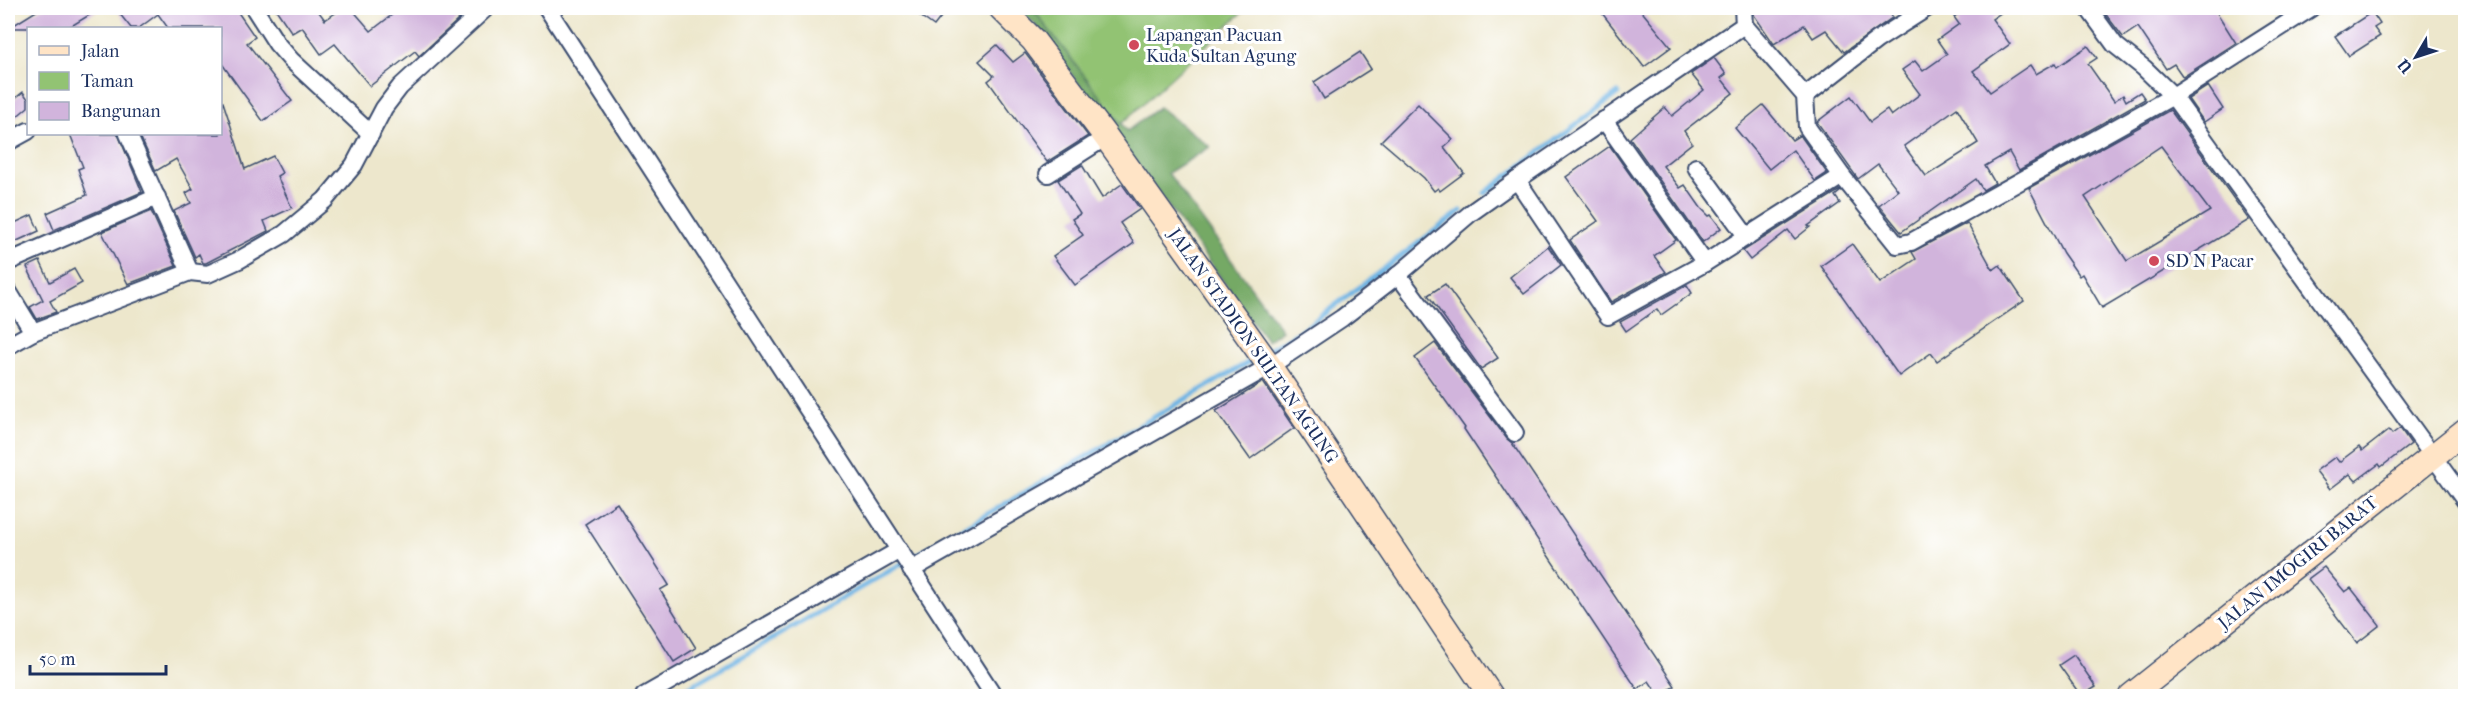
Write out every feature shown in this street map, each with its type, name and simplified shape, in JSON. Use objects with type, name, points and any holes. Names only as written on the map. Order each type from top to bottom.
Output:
[{"type":"main road","name":"JALAN STADION SULTAN AGUNG","points":[[1001,8],[1034,40],[1106,136],[1264,358],[1491,696]]},
{"type":"main road","name":"JALAN IMOGIRI BARAT","points":[[2131,696],[2430,451],[2466,430]]},
{"type":"street","points":[[254,8],[277,44],[291,60],[371,134]]},
{"type":"street","points":[[8,346],[33,332],[190,272],[208,274],[284,234],[325,200],[354,165],[384,108],[400,87],[486,8]]},
{"type":"street","points":[[547,8],[994,696]]},
{"type":"street","points":[[1743,8],[1744,25],[1805,96],[1807,127],[1842,176],[1897,245],[1911,242],[2173,96],[2310,8]]},
{"type":"street","points":[[1805,96],[1877,40],[1927,8]]},
{"type":"street","points":[[2088,8],[2115,45],[2144,68],[2173,96],[2466,502]]},
{"type":"street","points":[[644,696],[905,561],[1264,358],[1342,318],[1398,275],[1472,212],[1744,25]]},
{"type":"street","points":[[1604,120],[1705,263]]},
{"type":"street","points":[[8,142],[27,132]]},
{"type":"street","points":[[128,135],[190,272]]},
{"type":"street","points":[[1048,174],[1106,136]]},
{"type":"street","points":[[1696,167],[1747,237]]},
{"type":"street","points":[[1517,180],[1608,316],[1705,263],[1842,176]]},
{"type":"street","points":[[8,262],[157,197]]},
{"type":"street","points":[[1398,275],[1515,433]]},
{"type":"street","points":[[8,291],[33,332]]},
{"type":"green space","points":[[1014,8],[1032,8],[1127,131],[1159,107],[1210,147],[1168,173],[1282,330],[1267,341],[1033,22]]},
{"type":"green space","name":"Lapangan Pacuan Kuda Sultan Agung","points":[[1032,8],[1247,8],[1121,124]]},
{"type":"building","points":[[41,8],[101,8],[70,27],[9,28]]},
{"type":"building","points":[[115,8],[235,8],[255,37],[247,43],[292,101],[263,121],[222,64],[222,27],[167,27],[158,14],[140,27],[130,27]]},
{"type":"building","points":[[275,8],[316,8],[325,20],[343,8],[351,8],[371,31],[401,8],[471,8],[419,56],[415,51],[370,86],[335,44],[321,54],[302,27],[292,33]]},
{"type":"building","points":[[909,8],[948,8],[934,26]]},
{"type":"building","points":[[1598,8],[1639,8],[1671,47],[1644,67]]},
{"type":"building","points":[[1753,8],[1886,8],[1893,17],[1844,52],[1826,30],[1813,38],[1804,25],[1774,44],[1754,15]]},
{"type":"building","points":[[1967,8],[2008,8],[1992,19],[2010,44],[1973,71],[1990,92],[2030,65],[2036,74],[2055,63],[2057,67],[2088,46],[2097,58],[2088,64],[2114,101],[2123,95],[2126,101],[2140,92],[2145,99],[2019,170],[2009,152],[1985,166],[1995,183],[1983,190],[1976,179],[1901,232],[1879,205],[1898,190],[1878,164],[1858,179],[1817,122],[1851,96],[1870,122],[1887,110],[1891,116],[1920,94],[1902,70],[1915,61],[1923,71],[1947,54],[1937,40],[1959,24],[1954,17]],"holes":[[[1957,108],[1978,143],[1926,176],[1904,146]]]},
{"type":"building","points":[[2101,8],[2214,8],[2236,43],[2183,77],[2174,64],[2166,69],[2138,27],[2123,37]]},
{"type":"building","points":[[2372,12],[2380,24],[2374,28],[2380,36],[2349,56],[2335,36]]},
{"type":"building","points":[[997,45],[1013,62],[1025,53],[1088,136],[1047,162],[988,81],[994,76],[979,61]]},
{"type":"building","points":[[1360,52],[1371,69],[1324,99],[1314,82]]},
{"type":"building","points":[[1714,58],[1726,74],[1721,78],[1733,93],[1684,131],[1692,143],[1663,166],[1680,188],[1685,185],[1701,208],[1709,216],[1711,215],[1721,228],[1703,242],[1630,138],[1665,107],[1672,116],[1704,90],[1691,74]]},
{"type":"building","points":[[2208,86],[2223,109],[2204,122],[2188,99]]},
{"type":"building","points":[[23,92],[27,98],[27,108],[8,124],[8,104]]},
{"type":"building","points":[[223,102],[245,169],[273,156],[282,173],[277,176],[292,208],[264,221],[268,231],[203,263],[199,254],[195,257],[174,211],[191,203],[186,193],[193,189],[176,159],[156,171],[139,135],[222,135]]},
{"type":"building","points":[[1418,104],[1453,139],[1444,147],[1464,173],[1440,191],[1438,188],[1434,191],[1424,178],[1381,141]]},
{"type":"building","points":[[1763,105],[1792,140],[1800,135],[1827,173],[1815,181],[1793,150],[1769,169],[1735,128]]},
{"type":"building","points":[[2170,110],[2249,220],[2102,308],[2082,274],[2079,276],[2063,253],[2029,188]],"holes":[[[2161,146],[2210,211],[2127,261],[2085,197]]]},
{"type":"building","points":[[70,135],[118,135],[142,192],[54,230],[47,213],[87,195],[78,169],[83,167]]},
{"type":"building","points":[[1610,146],[1676,240],[1654,256],[1666,272],[1611,302],[1570,240],[1598,221],[1566,177]]},
{"type":"building","points":[[1082,165],[1102,198],[1122,184],[1140,209],[1120,223],[1134,243],[1075,285],[1053,256],[1083,235],[1072,219],[1080,214],[1058,180]]},
{"type":"building","points":[[1840,190],[1835,196],[1840,203],[1808,226],[1810,227],[1795,239],[1788,230],[1750,260],[1743,251]]},
{"type":"building","points":[[151,211],[176,266],[128,284],[102,232]]},
{"type":"building","points":[[32,215],[39,231],[8,245],[8,226]]},
{"type":"building","points":[[1967,223],[1993,270],[2000,265],[2024,301],[1937,361],[1931,353],[1899,376],[1821,266],[1852,244],[1880,283],[1916,259],[1912,252]]},
{"type":"building","points":[[1548,246],[1561,265],[1524,294],[1510,277]]},
{"type":"building","points":[[40,261],[50,282],[74,269],[82,283],[50,301],[56,312],[37,319],[30,307],[43,300],[27,267]]},
{"type":"building","points":[[1445,284],[1498,358],[1481,369],[1428,295]]},
{"type":"building","points":[[1687,285],[1692,293],[1661,315],[1657,309],[1626,331],[1620,322]]},
{"type":"building","points":[[1435,343],[1512,443],[1675,686],[1659,696],[1649,681],[1637,689],[1465,428],[1415,358]]},
{"type":"building","points":[[1263,382],[1294,428],[1250,459],[1216,411]]},
{"type":"building","points":[[2400,428],[2411,444],[2381,467],[2379,464],[2356,481],[2350,474],[2330,489],[2316,471],[2335,457],[2339,462],[2359,447],[2362,451],[2389,430],[2392,434]]},
{"type":"building","points":[[617,503],[669,585],[660,590],[696,648],[674,662],[585,524]]},
{"type":"building","points":[[2324,567],[2345,592],[2351,588],[2380,625],[2357,643],[2308,579]]},
{"type":"building","points":[[2074,655],[2096,687],[2081,696],[2059,665]]},
{"type":"waterway","points":[[1485,193],[1618,93]]},
{"type":"waterway","points":[[1267,351],[1301,331],[1461,211]]},
{"type":"waterway","points":[[674,696],[1256,358]]},
{"type":"place","name":"Lapangan Pacuan Kuda Sultan Agung","points":[[1134,45]]},
{"type":"place","name":"SD N Pacar","points":[[2154,261]]}]
